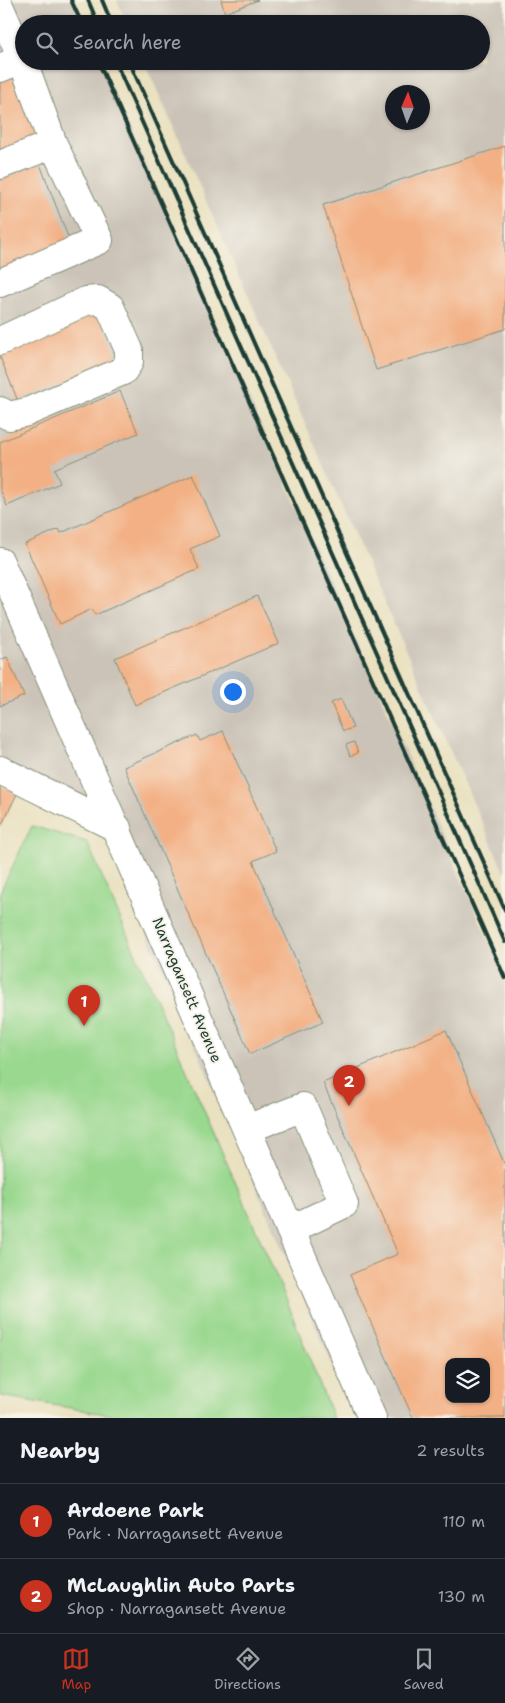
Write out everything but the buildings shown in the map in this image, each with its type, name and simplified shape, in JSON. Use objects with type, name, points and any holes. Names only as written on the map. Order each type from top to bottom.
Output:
[{"type":"street","points":[[0,8],[11,64],[53,144],[99,240],[0,283]]},
{"type":"street","points":[[0,165],[53,144]]},
{"type":"street","points":[[0,341],[86,301],[98,300],[110,307],[129,350],[129,362],[123,370],[27,412],[9,416],[0,411]]},
{"type":"street","name":"Narragansett Avenue","points":[[0,562],[372,1418]]},
{"type":"street","points":[[0,770],[117,828]]},
{"type":"street","points":[[247,1129],[303,1107],[344,1204],[290,1230]]},
{"type":"shaded area","points":[[0,0],[74,0],[80,15],[15,15],[15,70],[104,70],[505,978],[505,1418],[355,1418],[95,813],[0,768]]},
{"type":"shaded area","points":[[117,0],[505,0],[505,874],[148,70],[490,70],[490,15],[123,15]]},
{"type":"green space","points":[[32,826],[87,842],[284,1294],[333,1418],[129,1418],[0,1396],[0,892]]},
{"type":"railway","points":[[71,0],[78,15]]},
{"type":"railway","points":[[88,0],[94,15]]},
{"type":"railway","points":[[102,0],[108,15]]},
{"type":"railway","points":[[102,70],[505,978]]},
{"type":"railway","points":[[119,70],[505,942]]},
{"type":"railway","points":[[133,70],[505,910]]},
{"type":"place","name":"Ardoene Park","points":[[84,1026]]},
{"type":"place","name":"McLaughlin Auto Parts","points":[[349,1106]]}]
